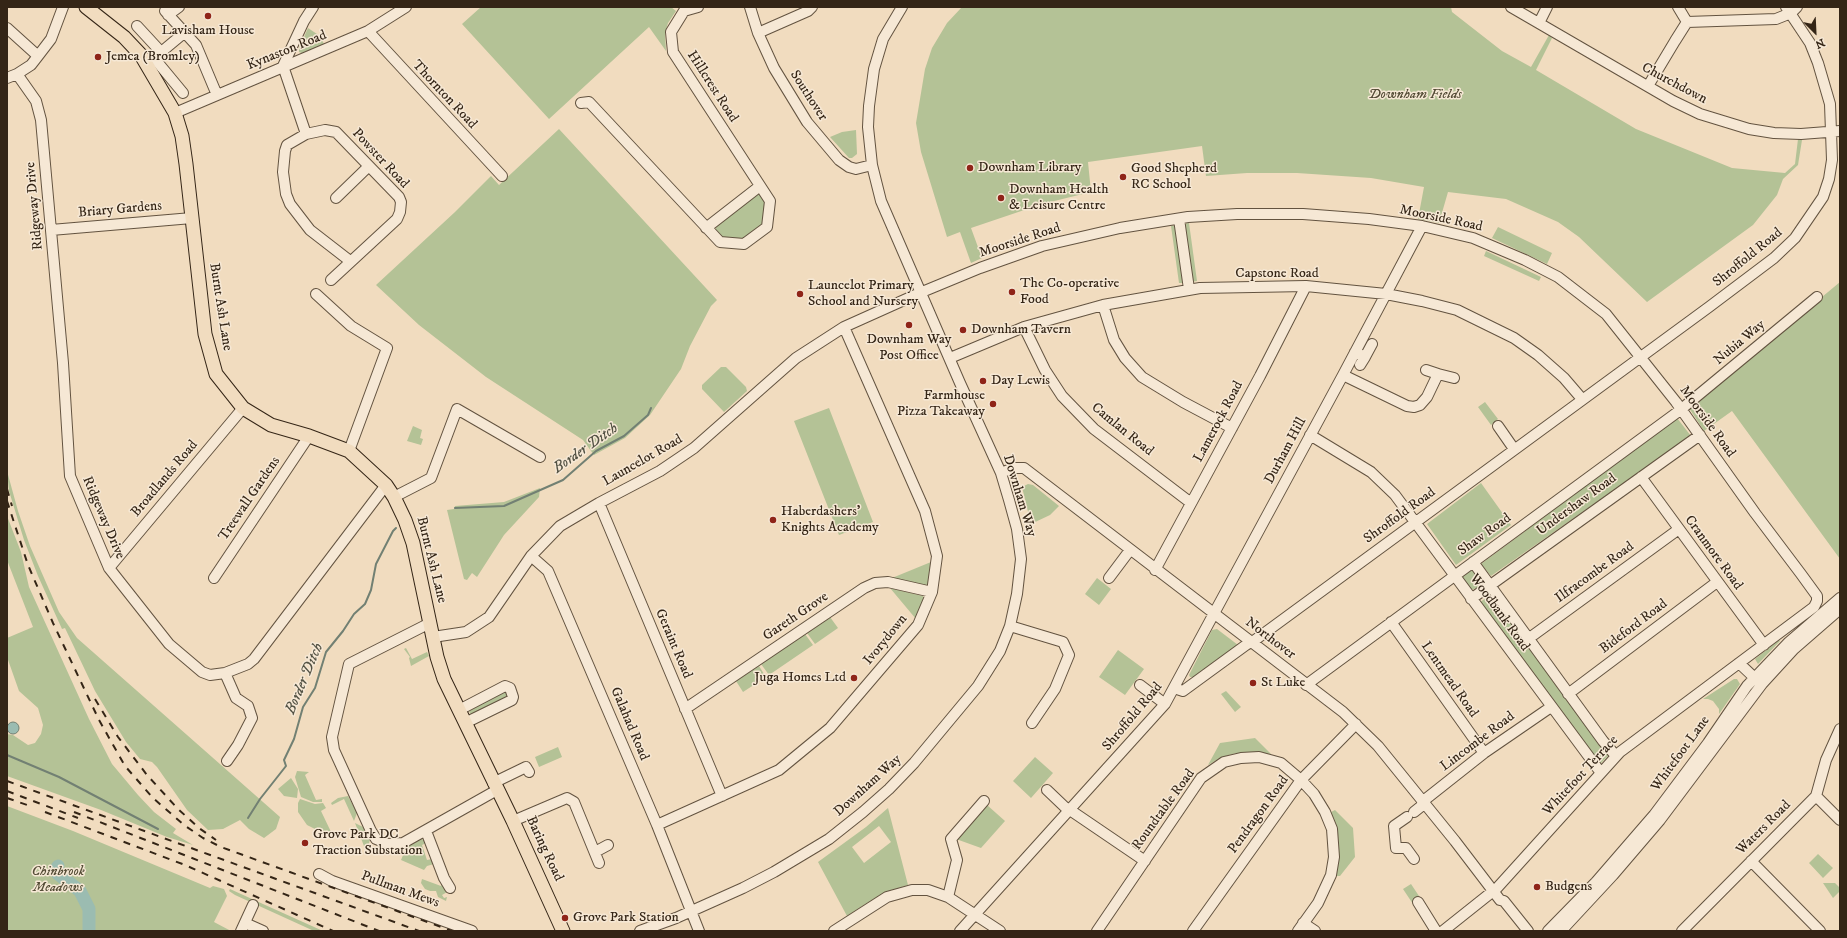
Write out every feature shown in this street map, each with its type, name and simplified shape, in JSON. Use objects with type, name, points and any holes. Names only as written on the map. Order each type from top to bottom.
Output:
[{"type":"main road","name":"Burnt Ash Lane","points":[[86,7],[124,37],[141,55],[175,113],[182,136],[205,334],[216,374],[243,408],[271,425],[309,436],[349,451],[386,486],[394,497],[405,520],[413,544],[433,637]]},
{"type":"main road","name":"Baring Road","points":[[433,637],[441,670],[513,821],[563,931]]},
{"type":"street","points":[[12,76],[30,65],[51,39],[63,7]]},
{"type":"street","points":[[178,7],[166,13],[196,45],[217,95]]},
{"type":"street","points":[[306,134],[283,66],[304,21],[313,7]]},
{"type":"street","name":"Kynaston Road","points":[[175,113],[368,31],[406,7]]},
{"type":"street","name":"Hillcrest Road","points":[[581,103],[589,102],[720,242],[744,244],[767,227],[770,201],[673,52],[671,32],[684,12],[698,7]]},
{"type":"street","name":"Southover","points":[[750,7],[758,33],[774,68],[807,122],[839,160],[849,167],[856,168],[872,165]]},
{"type":"street","points":[[758,33],[808,11],[812,7]]},
{"type":"street","name":"Downham Way","points":[[640,931],[743,888],[829,839],[889,789],[914,763],[978,686],[1000,651],[1010,626],[1018,594],[1021,559],[1017,530],[1001,473],[882,201],[872,165],[868,127],[874,69],[883,39],[902,7]]},
{"type":"street","name":"Churchdown","points":[[1511,7],[1648,86],[1700,114],[1749,129],[1774,133],[1835,132]]},
{"type":"street","points":[[1539,23],[1546,7]]},
{"type":"street","points":[[1678,7],[1687,22]]},
{"type":"street","points":[[1687,22],[1776,19],[1791,9]]},
{"type":"street","name":"Shroffold Road","points":[[960,931],[1165,704],[1174,688],[1183,691],[1641,357],[1774,258],[1795,238],[1823,197],[1829,179],[1835,132],[1830,104],[1818,64],[1810,43],[1791,9]]},
{"type":"street","points":[[1648,86],[1687,22]]},
{"type":"street","points":[[137,26],[161,52]]},
{"type":"street","points":[[7,28],[38,56]]},
{"type":"street","name":"Thornton Road","points":[[368,31],[502,176]]},
{"type":"street","points":[[182,93],[154,58],[184,33]]},
{"type":"street","name":"Ridgeway Drive","points":[[12,76],[36,101],[42,120],[63,363],[70,476],[109,568],[169,644],[202,672],[210,675],[225,673],[248,664],[254,659],[386,486]]},
{"type":"street","name":"Powster Road","points":[[331,280],[397,219],[400,212],[401,202],[399,197],[336,132],[325,130],[306,134],[287,145],[285,151],[283,172],[286,194],[290,204],[310,230],[350,261]]},
{"type":"street","points":[[336,198],[369,166]]},
{"type":"street","points":[[706,228],[760,186]]},
{"type":"street","name":"Moorside Road","points":[[922,292],[980,268],[1042,246],[1120,228],[1179,219],[1237,214],[1303,214],[1422,226],[1472,238],[1526,260],[1558,277],[1606,314],[1641,357],[1700,435],[1817,596],[1817,601],[1814,607]]},
{"type":"street","name":"Briary Gardens","points":[[51,230],[192,218]]},
{"type":"street","points":[[1179,219],[1189,289]]},
{"type":"street","name":"Durham Hill","points":[[1174,688],[1422,226]]},
{"type":"street","name":"Capstone Road","points":[[950,358],[1024,327],[1103,305],[1189,289],[1306,286],[1386,294],[1457,310],[1508,335],[1538,355],[1564,378],[1582,400]]},
{"type":"street","name":"Lamerock Road","points":[[1155,570],[1232,428],[1306,286]]},
{"type":"street","name":"Launcelot Road","points":[[433,637],[466,632],[489,617],[531,556],[560,526],[599,503],[660,471],[694,448],[796,358],[844,327],[922,292]]},
{"type":"street","points":[[316,294],[351,326],[387,348],[349,451]]},
{"type":"street","name":"Nubia Way","points":[[1681,410],[1817,298]]},
{"type":"street","points":[[1103,305],[1114,340],[1125,358],[1142,377],[1183,402],[1232,428]]},
{"type":"street","name":"Ivorydown","points":[[657,825],[779,770],[830,728],[918,625],[932,592],[937,556],[925,511],[844,327]]},
{"type":"street","name":"Camlan Road","points":[[1024,327],[1044,370],[1062,396],[1094,429],[1191,503]]},
{"type":"street","points":[[1355,352],[1363,361],[1372,344]]},
{"type":"street","points":[[1426,370],[1454,378]]},
{"type":"street","points":[[1343,375],[1407,406],[1414,407],[1420,405],[1427,397],[1438,374]]},
{"type":"street","name":"Broadlands Road","points":[[109,568],[243,408]]},
{"type":"street","points":[[394,497],[431,478],[456,409],[540,457]]},
{"type":"street","name":"Shaw Road","points":[[1306,685],[1681,410]]},
{"type":"street","points":[[1498,426],[1514,449]]},
{"type":"street","name":"Woodbank Road","points":[[1310,435],[1371,472],[1395,495],[1601,773]]},
{"type":"street","name":"Undershaw Road","points":[[1471,599],[1700,435]]},
{"type":"street","name":"Treewall Gardens","points":[[214,578],[309,436]]},
{"type":"street","name":"Northover","points":[[1001,473],[1013,468],[1024,468],[1356,724],[1378,746],[1493,892],[1500,900],[1504,901],[1528,931]]},
{"type":"street","name":"Cranmore Road","points":[[1641,477],[1764,645]]},
{"type":"street","name":"Geraint Road","points":[[599,503],[722,796]]},
{"type":"street","name":"Ilfracombe Road","points":[[1528,639],[1678,529]]},
{"type":"street","points":[[1109,578],[1130,550]]},
{"type":"street","name":"Galahad Road","points":[[531,556],[548,571],[657,825],[700,931]]},
{"type":"street","name":"Woodbank Road","points":[[1473,562],[1568,694],[1616,756]]},
{"type":"street","name":"Gareth Grove","points":[[685,709],[875,583],[888,582],[932,592]]},
{"type":"street","name":"Bideford Road","points":[[1568,694],[1717,582]]},
{"type":"street","name":"Whitefoot Lane","points":[[1548,931],[1596,882],[1654,815],[1789,642],[1840,598]]},
{"type":"street","name":"Whitefoot Terrace","points":[[1443,931],[1493,892],[1616,756],[1814,607]]},
{"type":"street","name":"Whitefoot Lane","points":[[1560,931],[1613,876],[1660,820],[1758,681],[1840,609]]},
{"type":"street","name":"Lentmead Road","points":[[1391,622],[1484,753]]},
{"type":"street","points":[[430,623],[349,664],[332,742],[364,817],[376,839],[388,844],[403,843],[526,767]]},
{"type":"street","points":[[1010,626],[1063,642],[1070,655],[1054,689],[1032,724]]},
{"type":"street","points":[[1739,663],[1758,681]]},
{"type":"street","points":[[225,673],[236,698],[248,706],[252,718],[238,745],[227,761]]},
{"type":"street","points":[[1140,685],[1165,704]]},
{"type":"street","points":[[459,710],[505,686],[510,688],[513,696],[512,700],[465,723]]},
{"type":"street","name":"Lincombe Road","points":[[1414,859],[1406,848],[1396,848],[1394,826],[1411,815],[1423,803],[1484,753],[1551,707]]},
{"type":"street","name":"Pendragon Road","points":[[1193,931],[1301,780],[1356,724]]},
{"type":"street","name":"Waters Road","points":[[1687,929],[1751,860],[1816,796],[1826,760],[1840,728]]},
{"type":"street","name":"Roundtable Road","points":[[1097,931],[1202,778],[1224,762],[1241,758],[1259,757],[1281,763],[1301,780],[1314,794],[1325,812],[1332,829],[1334,857],[1331,875],[1318,903],[1301,927]]},
{"type":"street","points":[[1047,790],[1070,810],[1144,861]]},
{"type":"street","points":[[513,821],[568,796],[574,802],[599,863]]},
{"type":"street","points":[[1816,796],[1840,820]]},
{"type":"street","points":[[948,897],[957,860],[951,839],[984,801]]},
{"type":"street","points":[[426,830],[444,878],[450,888]]},
{"type":"street","points":[[595,852],[608,845]]},
{"type":"street","points":[[1751,860],[1820,931]]},
{"type":"street","name":"Pullman Mews","points":[[319,874],[332,881],[472,931]]},
{"type":"street","points":[[834,931],[872,906],[900,893],[912,890],[928,890],[948,897],[1000,931]]},
{"type":"street","name":"Northover","points":[[1500,900],[1500,904],[1521,931]]},
{"type":"street","points":[[1418,902],[1436,931]]},
{"type":"street","points":[[253,905],[243,927],[263,931]]},
{"type":"street","points":[[1301,927],[1315,931]]},
{"type":"green space","points":[[481,7],[671,7],[676,11],[668,23],[665,33],[666,51],[649,27],[549,119],[462,24]]},
{"type":"green space","name":"Downham Fields","points":[[962,7],[1451,7],[1452,12],[1502,51],[1531,67],[1549,35],[1552,38],[1536,70],[1636,129],[1732,168],[1785,173],[1795,164],[1798,139],[1802,140],[1798,165],[1783,179],[1777,195],[1753,225],[1647,302],[1579,237],[1558,222],[1506,199],[1448,192],[1439,223],[1418,219],[1424,187],[1371,178],[1297,173],[1247,173],[1206,176],[1202,146],[1088,162],[1091,192],[1042,204],[971,228],[982,258],[971,263],[960,232],[947,237],[921,152],[916,123],[925,69],[932,48],[947,23]]},
{"type":"green space","points":[[308,28],[320,36],[324,44],[304,54],[299,52],[299,48]]},
{"type":"green space","points":[[559,129],[717,300],[711,306],[690,346],[681,369],[650,415],[625,438],[594,455],[583,440],[486,377],[419,325],[376,285],[455,212],[491,176],[499,185]]},
{"type":"green space","points":[[856,130],[857,154],[852,158],[849,158],[830,137],[842,132]]},
{"type":"green space","points":[[759,192],[767,201],[764,224],[743,240],[723,238],[715,232],[716,226]]},
{"type":"green space","points":[[1189,223],[1197,281],[1191,282],[1183,224]]},
{"type":"green space","points":[[1177,225],[1185,283],[1179,283],[1171,226]]},
{"type":"green space","points":[[1498,227],[1552,253],[1547,264],[1492,238]]},
{"type":"green space","points":[[1486,251],[1541,277],[1539,281],[1484,256]]},
{"type":"green space","points":[[1840,282],[1840,559],[1732,411],[1704,431],[1689,408]]},
{"type":"green space","points":[[721,367],[726,367],[746,387],[747,391],[724,412],[702,389],[702,385]]},
{"type":"green space","points":[[1485,402],[1498,419],[1491,425],[1478,407]]},
{"type":"green space","points":[[829,408],[873,522],[839,535],[794,421]]},
{"type":"green space","points":[[1677,418],[1691,436],[1491,576],[1481,564]]},
{"type":"green space","points":[[413,426],[422,430],[420,438],[423,439],[421,445],[407,441]]},
{"type":"green space","points":[[7,471],[18,511],[30,546],[59,612],[77,638],[280,817],[276,829],[264,838],[249,829],[240,820],[223,829],[208,830],[187,810],[157,767],[152,762],[140,759],[126,742],[95,691],[65,628],[62,629],[38,576],[24,540],[9,491]]},
{"type":"green space","points":[[1481,483],[1511,525],[1456,565],[1427,524]]},
{"type":"green space","points":[[1028,484],[1033,485],[1059,506],[1050,515],[1031,524],[1022,487]]},
{"type":"green space","points":[[540,488],[539,497],[504,535],[477,577],[472,573],[467,580],[464,579],[447,510],[454,509],[455,506],[504,502]]},
{"type":"green space","points":[[7,516],[21,552],[29,587],[89,719],[112,764],[154,812],[176,829],[173,833],[193,845],[167,837],[101,810],[7,776],[7,734],[13,735],[28,745],[35,743],[41,734],[43,725],[38,708],[19,691],[7,657],[7,638],[33,627],[7,560]]},
{"type":"green space","points":[[931,562],[929,583],[925,586],[892,578]]},
{"type":"green space","points":[[1471,568],[1481,583],[1479,587],[1471,590],[1460,576]]},
{"type":"green space","points":[[1097,578],[1111,589],[1099,605],[1085,594]]},
{"type":"green space","points":[[890,588],[923,596],[925,600],[916,619]]},
{"type":"green space","points":[[1491,594],[1609,755],[1599,765],[1479,603]]},
{"type":"green space","points":[[830,617],[838,628],[815,644],[807,633]]},
{"type":"green space","points":[[1217,629],[1238,645],[1194,677],[1190,677],[1189,675],[1212,630]]},
{"type":"green space","points":[[805,634],[813,645],[769,675],[761,664]]},
{"type":"green space","points":[[1779,640],[1780,641],[1758,664],[1755,659]]},
{"type":"green space","points":[[406,648],[412,659],[427,652],[429,656],[411,666],[410,657],[404,649]]},
{"type":"green space","points":[[1118,650],[1144,669],[1125,695],[1099,677]]},
{"type":"green space","points":[[759,666],[766,677],[743,692],[736,681]]},
{"type":"green space","points":[[1734,679],[1737,679],[1740,684],[1719,714],[1719,709],[1713,701],[1703,699]]},
{"type":"green space","points":[[507,689],[511,697],[472,717],[468,709]]},
{"type":"green space","points":[[1226,691],[1241,707],[1235,712],[1221,694]]},
{"type":"green space","points":[[1255,738],[1271,754],[1246,752],[1232,754],[1220,758],[1208,765],[1220,743]]},
{"type":"green space","points":[[558,747],[562,757],[539,767],[535,757]]},
{"type":"green space","points":[[1035,757],[1053,773],[1031,798],[1013,781]]},
{"type":"green space","points":[[297,771],[309,772],[305,775],[316,800],[322,799],[322,802],[313,802],[301,797],[295,777]]},
{"type":"green space","points":[[291,778],[298,789],[297,798],[284,796],[278,789]]},
{"type":"green space","points":[[348,796],[357,813],[354,821],[344,799],[332,805],[331,803],[338,798]]},
{"type":"green space","points":[[300,799],[315,804],[323,803],[326,808],[321,811],[332,834],[321,832],[307,825],[298,812],[298,803]]},
{"type":"green space","points":[[987,805],[1005,821],[981,848],[956,839]]},
{"type":"green space","name":"Chinbrook Meadows","points":[[7,806],[73,831],[210,888],[213,886],[224,889],[227,896],[214,922],[231,931],[7,931]]},
{"type":"green space","points":[[888,808],[908,885],[889,891],[847,916],[818,862],[866,827]],"holes":[[[879,826],[891,842],[864,863],[852,847]]]},
{"type":"green space","points":[[1335,810],[1353,828],[1355,857],[1340,876],[1336,876],[1339,861],[1338,834],[1331,812]]},
{"type":"green space","points":[[355,823],[363,827],[370,839],[368,848],[364,846]]},
{"type":"green space","points":[[421,839],[426,843],[422,845],[427,860],[432,859],[434,864],[427,866],[424,870],[401,860],[406,848]]},
{"type":"green space","points":[[1818,854],[1833,868],[1823,878],[1809,863]]},
{"type":"green space","points":[[422,879],[441,886],[443,881],[449,891],[442,895],[444,898],[447,897],[446,901],[438,897],[436,891],[425,889],[421,883]]},
{"type":"green space","points":[[1823,883],[1835,883],[1839,887],[1840,891],[1833,898]]},
{"type":"green space","points":[[1411,884],[1421,899],[1413,904],[1403,889]]},
{"type":"green space","points":[[230,889],[323,931],[314,931],[235,895],[229,891]]},
{"type":"water","points":[[11,722],[15,722],[19,728],[15,734],[11,734],[7,730],[7,726]]},
{"type":"waterway","name":"Border Ditch","points":[[455,508],[504,506],[563,480],[596,451],[624,436],[648,415],[651,408]]},
{"type":"waterway","name":"Border Ditch","points":[[248,818],[260,799],[286,766],[284,760],[294,739],[303,707],[315,688],[326,652],[343,631],[354,614],[365,604],[371,590],[376,564],[396,528]]},
{"type":"waterway","name":"Border Ditch","points":[[7,755],[59,777],[158,829]]},
{"type":"waterway","points":[[58,866],[56,869],[58,874],[80,891],[89,909],[89,931]]},
{"type":"railway","points":[[7,489],[12,506]]},
{"type":"railway","points":[[7,501],[28,565],[53,623],[99,720],[125,766],[153,798],[184,825],[203,838],[221,847],[452,931]]},
{"type":"railway","points":[[95,699],[118,737],[147,775],[178,809],[199,828],[216,840]]},
{"type":"railway","points":[[7,781],[419,931]]},
{"type":"railway","points":[[7,791],[78,818]]},
{"type":"railway","points":[[7,798],[30,806]]},
{"type":"railway","points":[[45,812],[185,865],[333,931]]},
{"type":"railway","points":[[74,812],[379,931]]},
{"type":"place","name":"Lavisham House","points":[[208,16]]},
{"type":"place","name":"Jemca (Bromley)","points":[[98,57]]},
{"type":"place","name":"Downham Library","points":[[970,168]]},
{"type":"place","name":"Good Shepherd RC School","points":[[1123,177]]},
{"type":"place","name":"Downham Health & Leisure Centre","points":[[1001,198]]},
{"type":"place","name":"The Co-operative Food","points":[[1012,292]]},
{"type":"place","name":"Launcelot Primary School and Nursery","points":[[800,294]]},
{"type":"place","name":"Downham Way Post Office","points":[[909,325]]},
{"type":"place","name":"Downham Tavern","points":[[963,330]]},
{"type":"place","name":"Day Lewis","points":[[983,381]]},
{"type":"place","name":"Farmhouse Pizza Takeaway","points":[[993,404]]},
{"type":"place","name":"Haberdashers' Knights Academy","points":[[773,520]]},
{"type":"place","name":"Juga Homes Ltd","points":[[854,678]]},
{"type":"place","name":"St Luke","points":[[1253,683]]},
{"type":"place","name":"Grove Park DC Traction Substation","points":[[305,843]]},
{"type":"place","name":"Budgens","points":[[1537,887]]},
{"type":"place","name":"Grove Park Station","points":[[565,918]]}]
